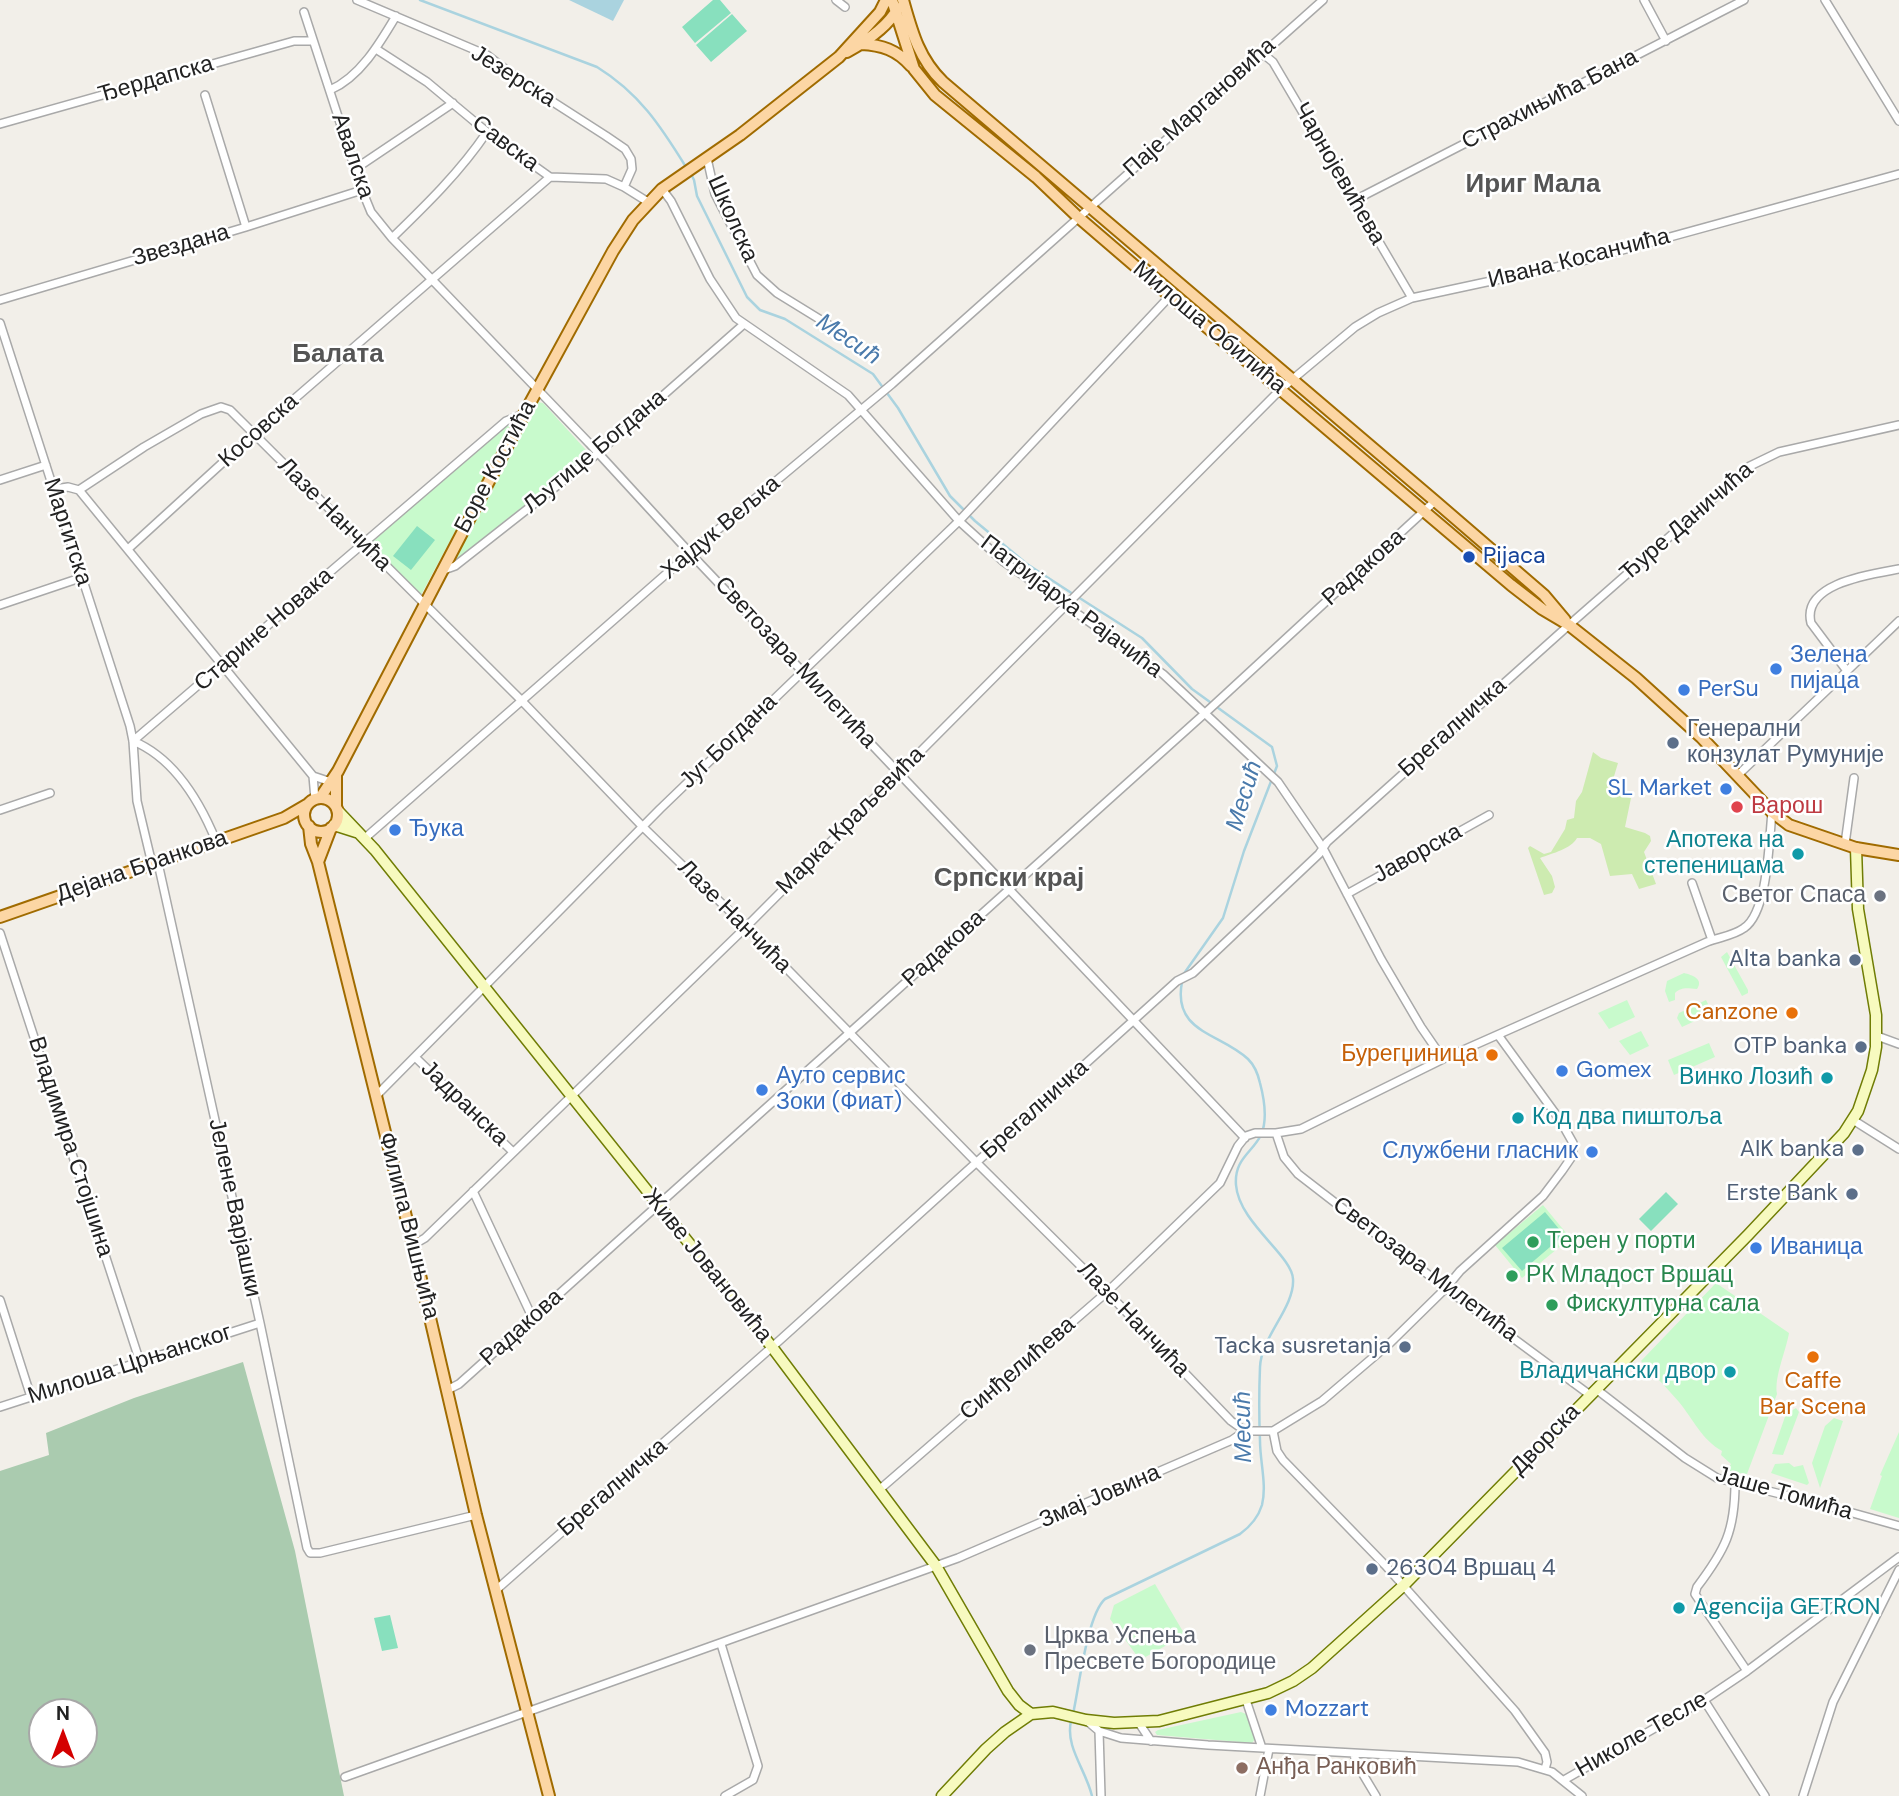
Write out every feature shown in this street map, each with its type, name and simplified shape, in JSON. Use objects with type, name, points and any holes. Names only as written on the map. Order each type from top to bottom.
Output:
[{"type":"main road","name":"Школска","points":[[679,177],[796,93],[839,57],[880,12],[886,0]]},
{"type":"main road","name":"Милоша Обилића","points":[[892,0],[914,69],[935,96],[1036,177],[1170,296],[1534,604],[1569,625],[1636,678],[1738,775]]},
{"type":"main road","name":"Школска","points":[[839,57],[861,44],[895,13],[903,0]]},
{"type":"main road","name":"Милоша Обилића","points":[[903,0],[917,47],[932,72],[1544,595],[1569,625]]},
{"type":"main road","points":[[861,44],[894,51],[914,69]]},
{"type":"main road","name":"Боре Костића","points":[[314,800],[333,778],[440,571],[613,251],[648,202],[679,177]]},
{"type":"main road","points":[[1738,775],[1772,812],[1795,828],[1850,846],[1899,855]]},
{"type":"main road","name":"Боре Костића","points":[[333,778],[337,809]]},
{"type":"main road","points":[[307,825],[304,813],[314,800],[329,800],[337,809],[318,862]]},
{"type":"main road","name":"Дејана Бранкова","points":[[0,916],[284,818],[314,800]]},
{"type":"main road","name":"Живе Јовановића","points":[[337,809],[375,850],[772,1347],[936,1566],[1008,1692],[1031,1714]]},
{"type":"main road","points":[[284,818],[322,831],[332,826]]},
{"type":"main road","name":"Филипа Вишњића","points":[[307,825],[413,1245],[476,1516],[549,1796]]},
{"type":"main road","name":"Живе Јовановића","points":[[332,826],[361,836]]},
{"type":"main road","name":"Дворска","points":[[1031,1714],[1063,1714],[1083,1719],[1139,1723],[1167,1720],[1275,1690],[1312,1668],[1403,1586],[1844,1133],[1853,1120],[1872,1070],[1877,1036],[1850,846]]},
{"type":"main road","points":[[942,1796],[986,1749],[1031,1714]]},
{"type":"street","name":"Језерска","points":[[357,0],[492,58],[522,82],[625,149],[632,164],[624,187]]},
{"type":"street","points":[[836,0],[845,7]]},
{"type":"street","name":"Паје Маргановића","points":[[1078,217],[1323,0]]},
{"type":"street","points":[[1644,0],[1665,41]]},
{"type":"street","name":"Страхињића Бана","points":[[1355,200],[1744,0]]},
{"type":"street","points":[[1825,0],[1899,121]]},
{"type":"street","name":"Авалска","points":[[304,12],[371,212],[432,280]]},
{"type":"street","points":[[330,90],[344,82],[376,49],[396,16]]},
{"type":"street","name":"Ђердапска","points":[[0,124],[294,41],[312,41]]},
{"type":"street","name":"Савска","points":[[376,49],[427,82],[487,132],[550,177],[606,179],[648,202]]},
{"type":"street","name":"Чарнојевићева","points":[[1262,53],[1273,62],[1412,298]]},
{"type":"street","points":[[205,95],[246,227]]},
{"type":"street","points":[[355,169],[453,103]]},
{"type":"street","points":[[392,238],[462,166],[487,132]]},
{"type":"street","name":"Школска","points":[[703,161],[721,206],[757,275],[777,293],[829,325]]},
{"type":"street","name":"Ивана Косанчића","points":[[1281,389],[1355,327],[1387,308],[1412,298],[1575,263],[1899,174]]},
{"type":"street","name":"Косовска","points":[[128,549],[254,434],[550,177]]},
{"type":"street","name":"Патријарха Рајачића","points":[[662,189],[727,307],[744,324],[862,408],[961,519],[1004,562],[1151,665],[1278,782],[1323,848],[1388,970],[1443,1059]]},
{"type":"street","name":"Звездана","points":[[0,300],[362,190]]},
{"type":"street","name":"Хајдук Вељка","points":[[361,836],[522,701],[690,553],[892,384],[1078,217]]},
{"type":"street","name":"Светозара Милетића","points":[[432,280],[1245,1138]]},
{"type":"street","name":"Југ Богдана","points":[[376,1096],[643,827],[961,519],[1170,296]]},
{"type":"street","name":"Маргитска","points":[[0,323],[133,741],[137,802],[155,863]]},
{"type":"street","name":"Љутице Богдана","points":[[440,571],[455,566],[598,453],[744,324]]},
{"type":"street","name":"Марка Краљевића","points":[[413,1245],[425,1238],[746,926],[1281,389]]},
{"type":"street","name":"Лазе Нанчића","points":[[79,490],[201,414],[221,407],[230,410],[522,701],[643,827],[746,926],[1231,1421],[1249,1432]]},
{"type":"street","name":"Старине Новака","points":[[133,741],[506,421],[524,414]]},
{"type":"street","name":"Ђуре Даничића","points":[[1569,625],[1756,462],[1790,449],[1899,425]]},
{"type":"street","points":[[0,480],[46,465]]},
{"type":"street","points":[[55,489],[68,487],[79,490],[313,776],[314,800]]},
{"type":"street","name":"Радакова","points":[[447,1390],[459,1384],[533,1319],[850,1035],[1435,501]]},
{"type":"street","points":[[1847,671],[1811,623],[1810,608],[1817,597],[1846,580],[1899,569]]},
{"type":"street","points":[[0,605],[83,577]]},
{"type":"street","points":[[1738,775],[1899,621]]},
{"type":"street","name":"Брегалничка","points":[[496,1590],[772,1347],[1177,981],[1193,973],[1319,855],[1323,848],[1569,625]]},
{"type":"street","points":[[133,741],[173,768],[196,802],[216,841]]},
{"type":"street","points":[[313,776],[333,778]]},
{"type":"street","points":[[1850,846],[1854,778]]},
{"type":"street","points":[[0,809],[50,793]]},
{"type":"street","points":[[1245,1138],[1255,1133],[1294,1131],[1311,1125],[1443,1059],[1712,940],[1745,928],[1755,918],[1760,903],[1772,812]]},
{"type":"street","name":"Јаворска","points":[[1347,894],[1489,814]]},
{"type":"street","name":"Јелене Варјашки","points":[[155,863],[260,1323],[305,1544],[310,1553],[320,1553],[476,1516]]},
{"type":"street","points":[[1692,883],[1712,940]]},
{"type":"street","name":"Владимира Стојшина","points":[[0,933],[140,1362]]},
{"type":"street","points":[[1498,1035],[1560,1121],[1573,1143],[1573,1155],[1543,1196],[1460,1271],[1390,1343],[1322,1401],[1270,1432],[1283,1460],[1403,1586],[1525,1723],[1545,1753],[1545,1769]]},
{"type":"street","points":[[1877,1036],[1899,1044]]},
{"type":"street","name":"Јадранска","points":[[415,1057],[513,1152]]},
{"type":"street","points":[[1853,1120],[1899,1149]]},
{"type":"street","name":"Светозара Милетића","points":[[1273,1133],[1284,1157],[1298,1174],[1446,1288],[1593,1392]]},
{"type":"street","name":"Синђелићева","points":[[879,1490],[1107,1292],[1220,1183],[1238,1146],[1245,1138]]},
{"type":"street","points":[[473,1191],[533,1319]]},
{"type":"street","points":[[0,1300],[31,1397]]},
{"type":"street","name":"Милоша Црњанског","points":[[0,1406],[260,1323]]},
{"type":"street","name":"Јаше Томића","points":[[1593,1392],[1717,1478],[1899,1526]]},
{"type":"street","name":"Змај Јовина","points":[[345,1777],[958,1558],[1249,1432],[1270,1432]]},
{"type":"street","points":[[1735,1483],[1728,1541],[1695,1594],[1747,1671]]},
{"type":"street","name":"Николе Тесле","points":[[1099,1731],[1121,1738],[1152,1741],[1354,1755],[1502,1760],[1545,1769],[1564,1780],[1704,1700],[1899,1557]]},
{"type":"street","points":[[1802,1796],[1833,1702],[1899,1570]]},
{"type":"street","points":[[721,1644],[758,1766],[753,1780],[725,1796]]},
{"type":"street","points":[[1246,1700],[1265,1749],[1260,1796]]},
{"type":"street","points":[[1704,1700],[1765,1796]]},
{"type":"street","points":[[1083,1719],[1099,1731],[1101,1796]]},
{"type":"street","points":[[1139,1723],[1152,1741]]},
{"type":"street","points":[[1354,1755],[1376,1796]]},
{"type":"street","points":[[1564,1780],[1582,1796]]},
{"type":"green space","points":[[713,0],[720,0],[731,13],[695,43],[682,27]]},
{"type":"green space","points":[[732,14],[747,31],[711,62],[696,45]]},
{"type":"green space","points":[[537,402],[543,403],[586,450],[586,456],[456,560],[452,560]]},
{"type":"green space","points":[[507,423],[512,425],[421,595],[371,543]]},
{"type":"green space","points":[[417,526],[435,540],[411,570],[393,556]]},
{"type":"green space","points":[[1593,752],[1601,758],[1618,763],[1609,793],[1631,798],[1625,827],[1650,836],[1651,841],[1644,852],[1656,884],[1639,889],[1632,874],[1610,876],[1601,844],[1590,838],[1577,838],[1566,848],[1540,858],[1552,876],[1555,887],[1552,893],[1544,895],[1528,848],[1530,846],[1544,854],[1551,852],[1565,829],[1567,820],[1574,818],[1576,801],[1582,792]]},
{"type":"green space","points":[[1727,952],[1748,990],[1748,993],[1742,996],[1721,957]]},
{"type":"green space","points":[[1684,973],[1698,980],[1699,986],[1697,989],[1681,989],[1675,993],[1675,1000],[1669,1002],[1665,991],[1667,981]]},
{"type":"green space","points":[[1627,1000],[1635,1017],[1609,1029],[1598,1013]]},
{"type":"green space","points":[[1706,1000],[1709,1006],[1701,1010],[1697,1020],[1682,1027],[1677,1018],[1679,1013]]},
{"type":"green space","points":[[1641,1031],[1649,1046],[1630,1055],[1619,1041]]},
{"type":"green space","points":[[1709,1043],[1715,1057],[1674,1075],[1668,1060]]},
{"type":"green space","points":[[1666,1192],[1678,1204],[1651,1231],[1639,1219]]},
{"type":"green space","name":"Терен у порти","points":[[1543,1205],[1569,1239],[1522,1278],[1495,1245]]},
{"type":"green space","name":"Терен у порти","points":[[1545,1212],[1564,1235],[1522,1271],[1502,1248]]},
{"type":"green space","points":[[1716,1283],[1789,1333],[1779,1372],[1777,1394],[1747,1474],[1741,1473],[1732,1478],[1724,1475],[1731,1464],[1721,1455],[1722,1451],[1703,1435],[1679,1402],[1641,1361]]},
{"type":"green space","points":[[243,1362],[295,1551],[344,1796],[0,1796],[0,1471],[49,1455],[46,1433],[134,1398]]},
{"type":"green space","points":[[1796,1408],[1799,1412],[1783,1455],[1772,1454],[1786,1414]]},
{"type":"green space","points":[[1834,1418],[1843,1421],[1820,1488],[1812,1463],[1825,1426]]},
{"type":"green space","points":[[1899,1432],[1899,1518],[1870,1509],[1882,1476],[1880,1475]]},
{"type":"green space","points":[[1789,1463],[1794,1467],[1803,1465],[1809,1483],[1807,1485],[1771,1473],[1775,1464]]},
{"type":"green space","points":[[1155,1584],[1185,1635],[1140,1660],[1110,1619],[1114,1605]]},
{"type":"green space","points":[[390,1615],[398,1648],[382,1651],[374,1618]]},
{"type":"green space","points":[[1241,1712],[1246,1714],[1255,1739],[1252,1743],[1157,1735],[1155,1732],[1158,1730]]},
{"type":"water","points":[[569,0],[624,0],[613,21]]},
{"type":"waterway","name":"Месић","points":[[420,0],[597,67],[625,88],[648,111],[686,167]]},
{"type":"waterway","name":"Месић","points":[[690,172],[697,196],[747,297],[760,310],[785,319],[873,374],[898,408],[950,496],[975,521],[1027,564],[1073,594]]},
{"type":"waterway","name":"Месић","points":[[1078,597],[1142,638],[1192,689],[1272,747],[1277,766],[1244,851],[1223,918],[1183,975]]},
{"type":"waterway","name":"Месић","points":[[1073,1714],[1093,1620],[1105,1599],[1240,1534],[1251,1525],[1262,1505],[1264,1481],[1260,1449],[1260,1367],[1266,1345],[1289,1300],[1293,1279],[1284,1260],[1246,1212],[1236,1185],[1241,1162],[1261,1135],[1264,1122],[1264,1102],[1257,1073],[1250,1061],[1237,1050],[1191,1022],[1184,1012],[1181,999],[1182,982]]},
{"type":"waterway","name":"Месић","points":[[1071,1721],[1073,1749],[1092,1796]]},
{"type":"place","name":"Pijaca","points":[[1469,557]]},
{"type":"place","name":"Зелена пијаца","points":[[1776,669]]},
{"type":"place","name":"PerSu","points":[[1684,690]]},
{"type":"place","name":"Генерални конзулат Румуније","points":[[1673,743]]},
{"type":"place","name":"SL Market","points":[[1726,789]]},
{"type":"place","name":"Варош","points":[[1737,807]]},
{"type":"place","name":"Ђука","points":[[395,830]]},
{"type":"place","name":"Апотека на степеницама","points":[[1798,854]]},
{"type":"place","name":"Светог Спаса","points":[[1880,896]]},
{"type":"place","name":"Alta banka","points":[[1855,960]]},
{"type":"place","name":"Canzone","points":[[1792,1013]]},
{"type":"place","name":"OTP banka","points":[[1861,1047]]},
{"type":"place","name":"Бурегџиница","points":[[1492,1055]]},
{"type":"place","name":"Gomex","points":[[1562,1071]]},
{"type":"place","name":"Винко Лозић","points":[[1827,1078]]},
{"type":"place","name":"Ауто сервис Зоки (Фиат)","points":[[762,1090]]},
{"type":"place","name":"Код два пиштоља","points":[[1518,1118]]},
{"type":"place","name":"AIK banka","points":[[1858,1150]]},
{"type":"place","name":"Службени гласник","points":[[1592,1152]]},
{"type":"place","name":"Erste Bank","points":[[1852,1194]]},
{"type":"place","name":"Терен у порти","points":[[1533,1242]]},
{"type":"place","name":"Иваница","points":[[1756,1248]]},
{"type":"place","name":"РК Младост Вршац","points":[[1512,1276]]},
{"type":"place","name":"Фискултурна сала","points":[[1552,1305]]},
{"type":"place","name":"Tacka susretanja","points":[[1405,1347]]},
{"type":"place","name":"Caffe Bar Scena","points":[[1813,1357]]},
{"type":"place","name":"Владичански двор","points":[[1730,1372]]},
{"type":"place","name":"26304 Вршац 4","points":[[1372,1569]]},
{"type":"place","name":"Agencija GETRON","points":[[1679,1608]]},
{"type":"place","name":"Црква Успења Пресвете Богородице","points":[[1030,1650]]},
{"type":"place","name":"Mozzart","points":[[1271,1710]]},
{"type":"place","name":"Анђа Ранковић","points":[[1242,1768]]},
{"type":"district","name":"Ириг Мала","points":[[1533,185]]},
{"type":"district","name":"Балата","points":[[338,355]]},
{"type":"district","name":"Српски крај","points":[[1009,879]]}]
